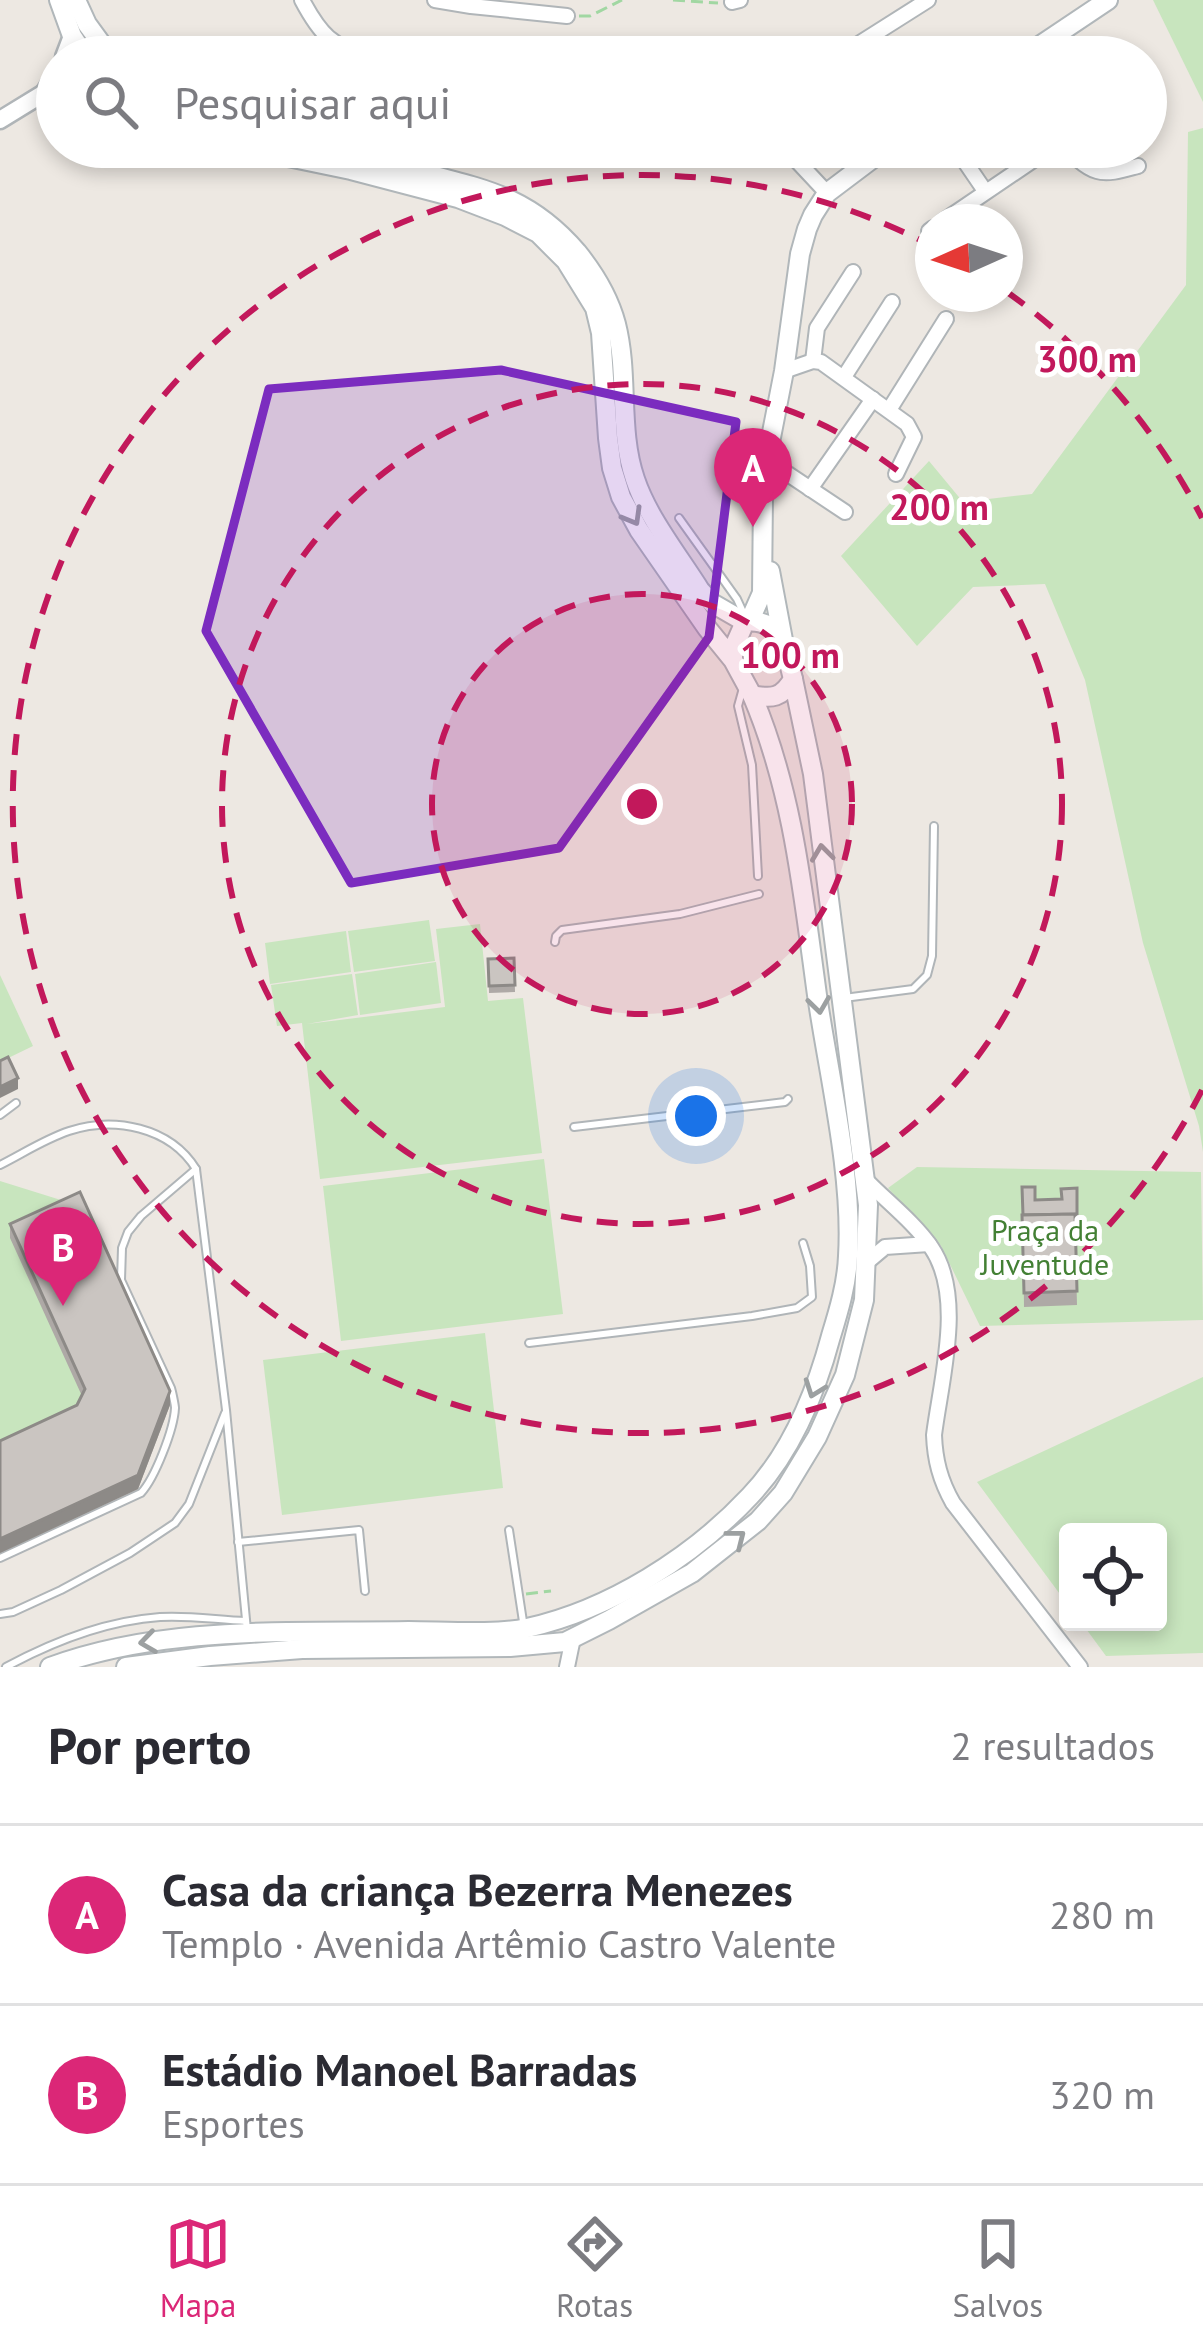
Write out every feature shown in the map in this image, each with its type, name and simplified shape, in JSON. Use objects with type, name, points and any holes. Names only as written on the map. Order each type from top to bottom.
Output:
[{"type":"main road","points":[[59,0],[72,36]]},
{"type":"main road","points":[[76,0],[96,36]]},
{"type":"main road","points":[[1054,36],[1108,0]]},
{"type":"main road","points":[[50,1667],[130,1644],[247,1628],[524,1629],[599,1605],[675,1562],[752,1496],[808,1406],[843,1294],[849,1249],[846,1201],[804,890],[782,773],[733,659],[706,628],[621,497],[608,438],[595,308],[566,261],[538,233],[458,198],[341,168]]},
{"type":"main road","points":[[402,168],[514,201],[562,235],[595,277],[616,325],[632,471],[643,499],[712,603],[766,625],[783,640]]},
{"type":"main road","points":[[733,659],[733,649],[762,593],[766,463],[800,254],[813,215],[827,193],[861,168]]},
{"type":"main road","points":[[126,1667],[302,1649],[509,1647],[569,1640],[692,1573],[758,1521],[817,1438],[845,1375],[864,1300],[868,1204],[814,774],[763,544]]},
{"type":"main road","points":[[749,690],[776,697],[793,679]]},
{"type":"street","points":[[302,0],[325,36]]},
{"type":"street","points":[[435,0],[567,16]]},
{"type":"street","points":[[871,36],[928,0]]},
{"type":"street","points":[[0,120],[36,100]]},
{"type":"street","points":[[804,168],[827,193]]},
{"type":"street","points":[[970,168],[985,190]]},
{"type":"street","points":[[966,204],[1020,168]]},
{"type":"street","points":[[1090,168],[1100,172],[1125,168]]},
{"type":"street","points":[[813,361],[817,328],[853,272]]},
{"type":"street","points":[[844,377],[892,302]]},
{"type":"street","points":[[889,410],[946,319]]},
{"type":"street","points":[[784,371],[820,362],[907,424],[914,437],[896,474]]},
{"type":"street","points":[[809,489],[873,399]]},
{"type":"street","points":[[788,474],[844,512]]},
{"type":"street","points":[[865,1178],[929,1244],[946,1277],[946,1346],[934,1435],[938,1471],[953,1503],[1080,1667]]},
{"type":"street","points":[[866,1263],[885,1247],[929,1244]]},
{"type":"street","points":[[567,1667],[569,1640]]},
{"type":"lane","points":[[679,518],[737,599],[747,621]]},
{"type":"lane","points":[[749,690],[738,706],[752,764],[758,876]]},
{"type":"lane","points":[[841,998],[913,989],[927,975],[932,956],[934,826]]},
{"type":"lane","points":[[555,942],[562,930],[680,914],[759,894]]},
{"type":"lane","points":[[574,1127],[788,1099]]},
{"type":"lane","points":[[0,1115],[16,1103]]},
{"type":"lane","points":[[0,1165],[64,1132],[115,1125],[166,1137],[196,1169],[247,1628],[165,1617],[120,1622],[44,1646],[6,1667]]},
{"type":"lane","points":[[0,1558],[141,1493],[148,1485],[175,1407],[171,1388],[121,1280],[122,1249],[141,1216],[196,1169]]},
{"type":"lane","points":[[529,1343],[797,1308],[812,1297],[803,1243]]},
{"type":"lane","points":[[0,1614],[61,1590],[175,1523],[189,1504],[226,1410]]},
{"type":"lane","points":[[238,1542],[359,1530],[364,1591]]},
{"type":"lane","points":[[509,1530],[524,1629]]},
{"type":"path","points":[[567,16],[590,16],[622,0]]},
{"type":"path","points":[[673,0],[736,1]]},
{"type":"path","points":[[519,1595],[551,1591]]},
{"type":"highlighted area","points":[[501,370],[736,422],[709,637],[559,848],[351,883],[206,631],[269,389]]},
{"type":"green space","points":[[1153,0],[1203,0],[1203,102]]},
{"type":"green space","points":[[1203,128],[1203,1152],[1143,943],[1085,680],[1045,584],[973,587],[917,646],[841,556],[929,461],[963,502],[1032,494],[1186,285],[1188,132]]},
{"type":"green space","points":[[429,920],[435,961],[354,972],[348,931]]},
{"type":"green space","points":[[480,924],[488,1001],[523,998],[542,1153],[320,1179],[302,1023],[277,1026],[271,985],[352,974],[358,1015],[307,1024],[445,1007],[436,929]]},
{"type":"green space","points":[[346,931],[351,972],[270,984],[265,943]]},
{"type":"green space","points":[[436,962],[441,1003],[360,1015],[355,974]]},
{"type":"green space","points":[[0,975],[33,1046],[0,1062]]},
{"type":"green space","points":[[544,1159],[563,1314],[341,1341],[323,1186]]},
{"type":"green space","name":"Praça da Juventude","points":[[917,1167],[1201,1172],[1203,1320],[980,1326],[941,1246],[888,1188]]},
{"type":"green space","points":[[0,1181],[80,1206],[170,1405],[0,1553]]},
{"type":"green space","points":[[485,1333],[503,1488],[282,1515],[263,1360]]},
{"type":"green space","points":[[1203,1377],[1203,1653],[1106,1656],[1088,1631],[1167,1631],[1167,1523],[1059,1523],[1059,1593],[977,1482]]},
{"type":"building","points":[[514,958],[515,985],[489,986],[488,959]]},
{"type":"building","points":[[8,1057],[18,1078],[0,1087],[0,1061]]},
{"type":"building","points":[[1022,1187],[1035,1187],[1035,1200],[1062,1199],[1061,1189],[1077,1188],[1077,1216],[1023,1215]]},
{"type":"building","points":[[80,1192],[170,1391],[138,1475],[0,1539],[0,1441],[77,1405],[85,1389],[10,1224]]},
{"type":"building","points":[[1075,1214],[1077,1291],[1024,1293],[1022,1215]]},
{"type":"place","name":"Casa da criança Bezerra Menezes","points":[[753,527]]},
{"type":"place","name":"Estádio Manoel Barradas","points":[[63,1306]]}]
